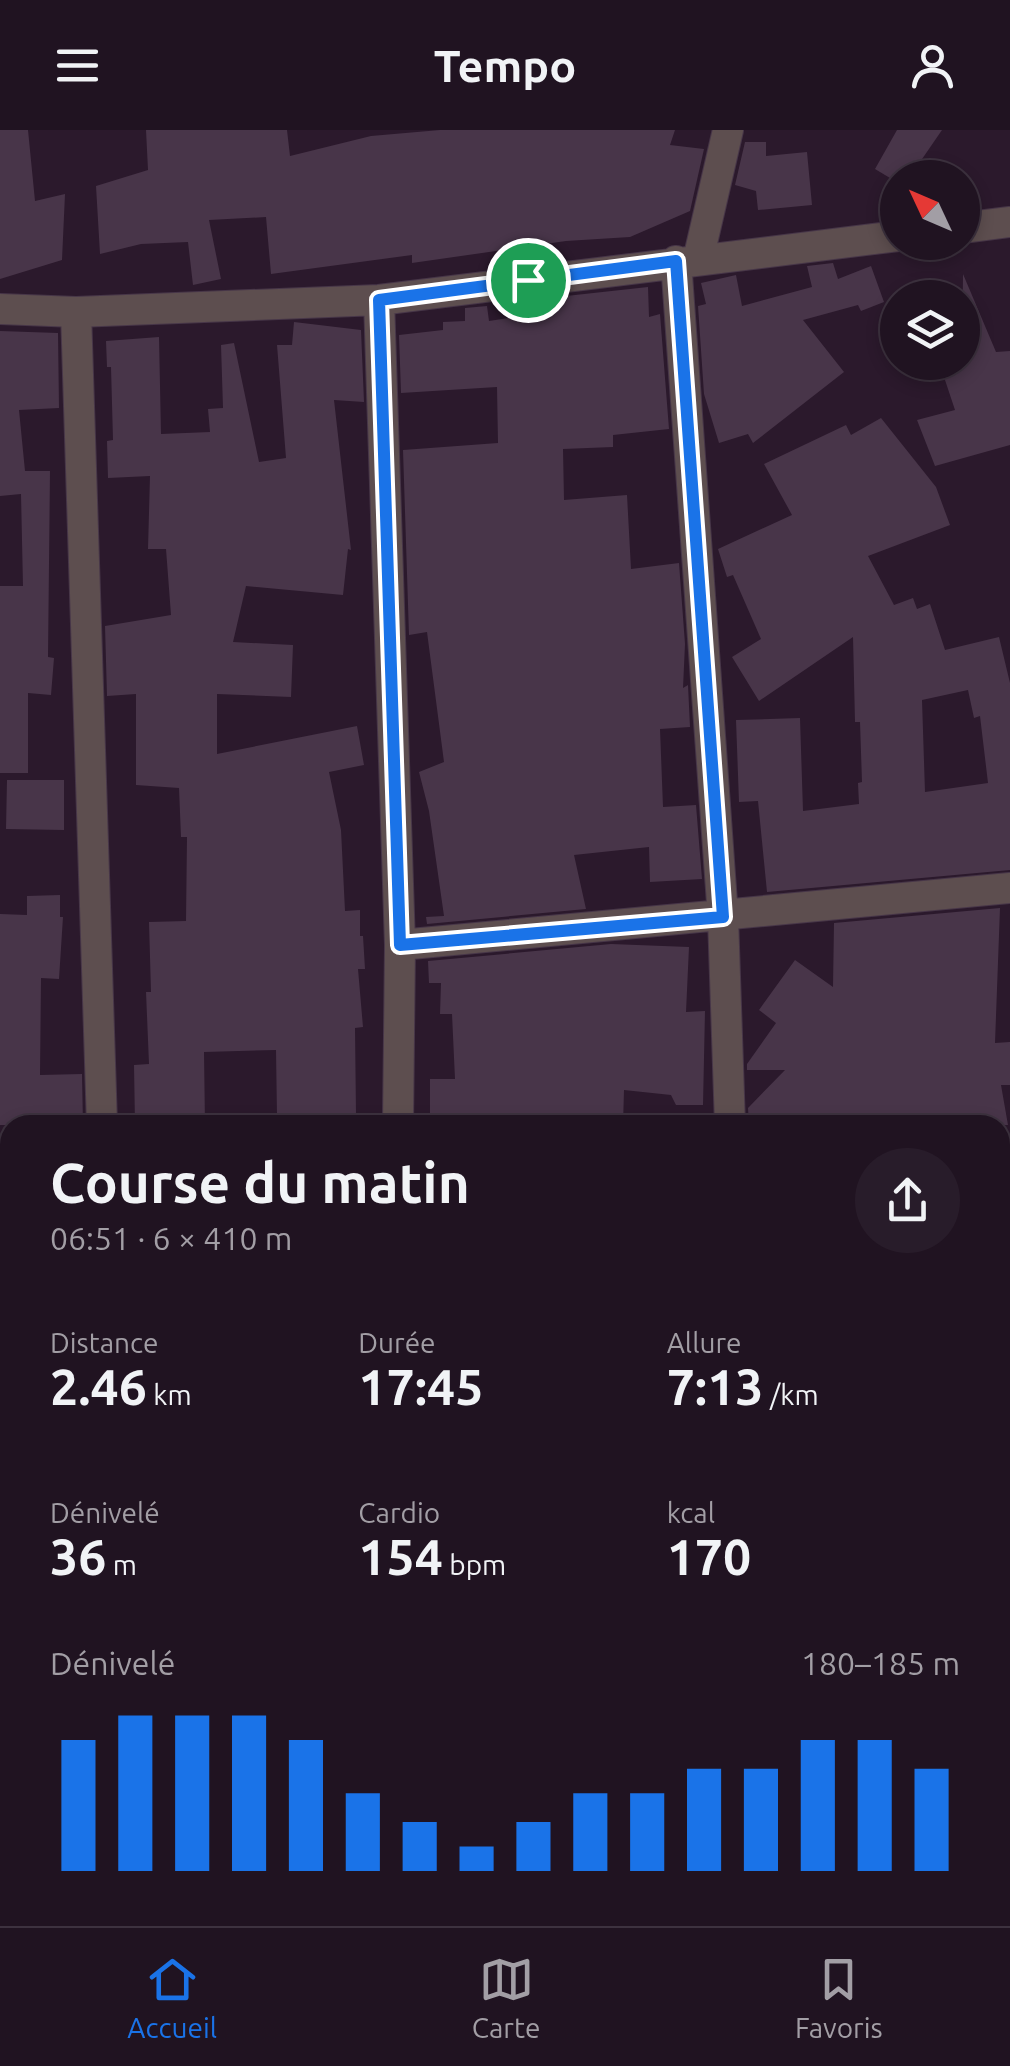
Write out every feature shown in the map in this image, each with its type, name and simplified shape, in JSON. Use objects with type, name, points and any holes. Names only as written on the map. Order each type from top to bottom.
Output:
[{"type":"street","points":[[728,130],[687,260],[723,917],[730,1115]]},
{"type":"street","points":[[980,226],[1010,222]]},
{"type":"street","points":[[0,310],[76,312],[379,300],[880,238]]},
{"type":"street","points":[[379,300],[400,945],[398,1115]]},
{"type":"street","points":[[76,312],[102,1115]]},
{"type":"street","points":[[400,945],[1010,888]]},
{"type":"building","points":[[0,130],[28,130],[35,201],[65,194],[62,260],[0,279]]},
{"type":"building","points":[[146,130],[287,130],[290,156],[371,136],[440,130],[675,130],[670,145],[704,149],[690,211],[630,237],[566,241],[412,263],[412,255],[271,274],[266,217],[209,220],[221,279],[193,285],[188,242],[141,244],[100,254],[96,186],[148,170]]},
{"type":"building","points":[[897,130],[942,130],[921,160],[880,160]]},
{"type":"building","points":[[745,142],[766,142],[766,156],[807,152],[812,205],[758,210],[756,191],[735,185]]},
{"type":"building","points":[[833,263],[838,279],[871,266],[880,304],[861,311],[858,305],[803,320],[844,372],[753,443],[748,434],[719,443],[704,394],[698,306],[706,304],[701,283],[736,275],[742,306],[812,287],[807,266]]},
{"type":"building","points":[[648,287],[649,317],[660,314],[669,429],[613,435],[613,447],[563,449],[564,500],[627,495],[631,569],[679,563],[685,644],[683,688],[688,685],[690,727],[660,729],[663,807],[696,805],[702,879],[650,882],[649,847],[574,855],[586,909],[427,924],[426,917],[444,916],[429,811],[419,772],[444,762],[427,632],[409,635],[403,450],[498,443],[497,387],[401,393],[399,335],[443,330],[443,322],[465,321],[465,308],[487,306],[489,321],[558,310],[557,297]]},
{"type":"building","points":[[980,314],[996,352],[1010,351],[1010,445],[935,466],[917,420],[955,410],[945,380],[980,380]]},
{"type":"building","points":[[294,322],[361,330],[364,402],[334,400],[351,550],[348,549],[343,595],[246,586],[233,642],[293,645],[291,697],[217,694],[217,754],[357,726],[364,765],[329,772],[341,830],[345,911],[360,910],[363,936],[365,969],[358,969],[363,1027],[355,1028],[356,1114],[277,1115],[276,1050],[204,1052],[205,1115],[135,1115],[134,1065],[149,1064],[149,922],[186,921],[187,837],[181,837],[179,788],[136,785],[136,694],[107,696],[105,626],[171,615],[166,549],[148,549],[150,476],[108,478],[107,441],[113,440],[111,367],[107,367],[106,341],[159,337],[161,434],[210,432],[208,409],[223,408],[221,345],[234,343],[259,462],[286,458],[277,345],[292,345]]},
{"type":"building","points":[[0,331],[58,333],[59,408],[19,410],[25,471],[50,471],[48,657],[54,658],[51,695],[28,693],[28,773],[0,773],[0,586],[23,586],[21,494],[0,496]]},
{"type":"building","points":[[881,418],[936,487],[950,525],[868,556],[894,605],[913,598],[917,609],[930,604],[945,650],[999,637],[1010,683],[1010,870],[767,892],[758,801],[739,802],[736,720],[800,718],[803,811],[859,804],[860,722],[855,722],[853,637],[759,701],[732,657],[761,639],[733,575],[727,577],[718,549],[792,515],[764,464],[846,425],[851,435]],"holes":[[[968,690],[974,718],[980,716],[988,783],[925,792],[922,700]]]},
{"type":"building","points":[[7,780],[64,780],[64,830],[6,829]]},
{"type":"building","points":[[60,895],[63,917],[59,979],[41,978],[40,1075],[82,1074],[83,1115],[0,1115],[0,914],[27,915],[27,896]]},
{"type":"building","points":[[1000,908],[995,1043],[1010,1042],[1010,1085],[1001,1085],[1006,1115],[748,1115],[748,1108],[785,1070],[747,1070],[747,1064],[776,1023],[759,1010],[795,960],[833,987],[834,923]]},
{"type":"building","points":[[611,944],[689,947],[686,1012],[705,1011],[703,1105],[676,1105],[671,1095],[624,1090],[623,1115],[430,1115],[430,1079],[455,1079],[452,1014],[440,1014],[441,983],[429,983],[428,961]]},
{"type":"route","points":[[676,261],[723,917],[400,945],[379,300],[528,280],[676,261]]}]
